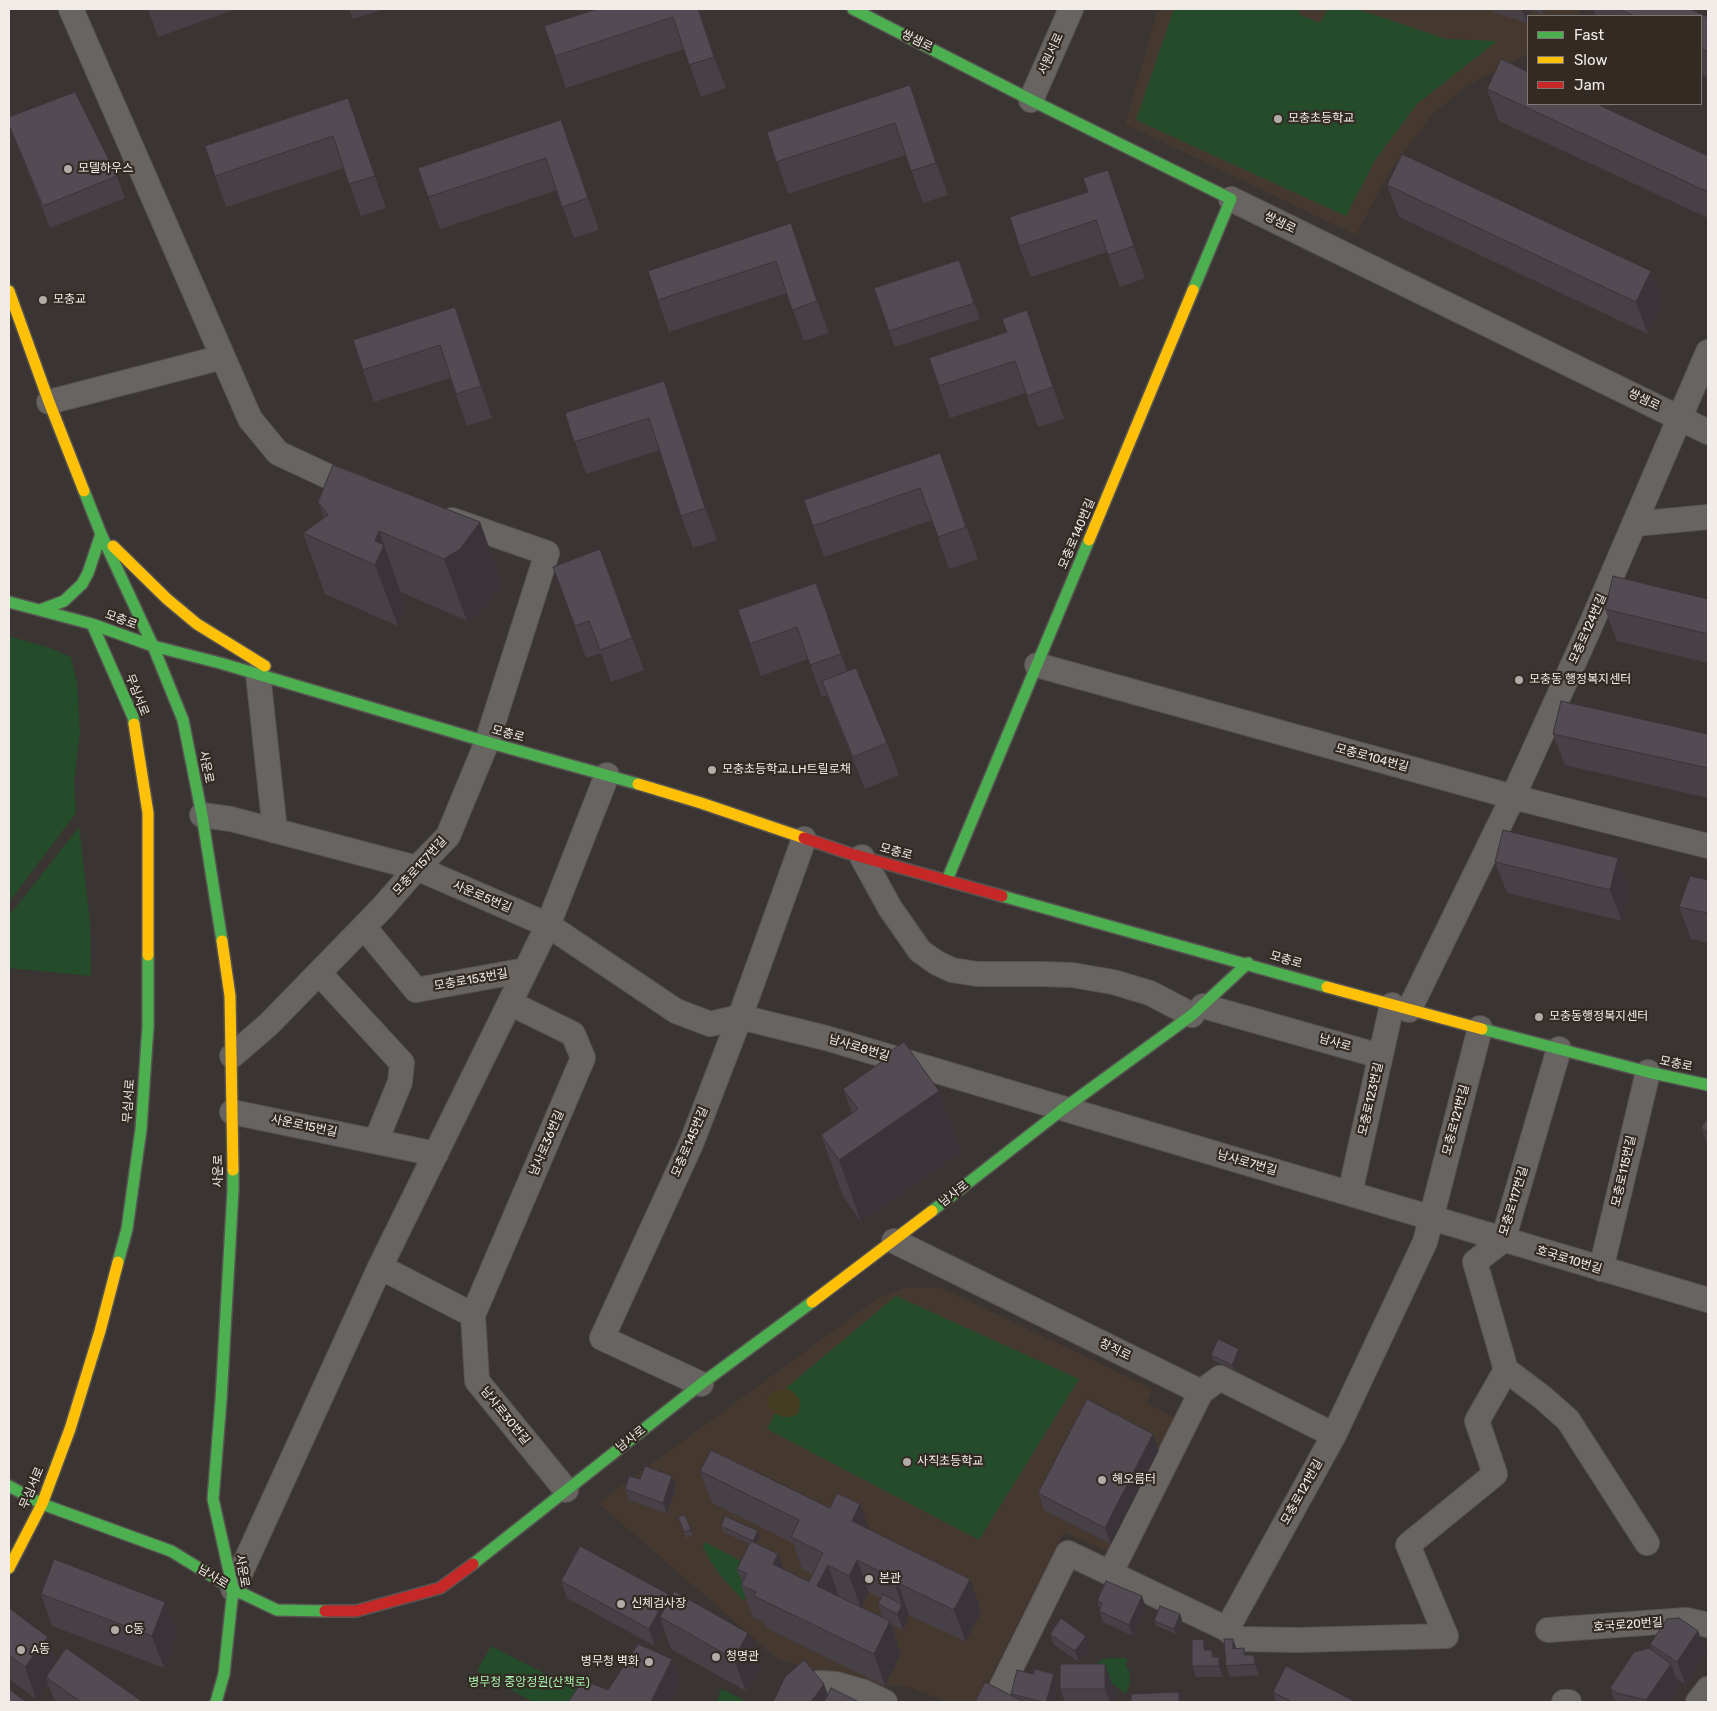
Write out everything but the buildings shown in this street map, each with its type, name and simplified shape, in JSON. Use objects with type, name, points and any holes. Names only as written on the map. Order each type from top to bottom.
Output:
[{"type":"street","points":[[71,9],[250,419],[278,453],[336,480],[381,496]]},
{"type":"street","name":"쌍샘로","points":[[854,9],[1031,100],[1708,432]]},
{"type":"street","name":"서원서로","points":[[1031,100],[1072,9]]},
{"type":"street","name":"모충로140번길","points":[[947,880],[1232,199]]},
{"type":"street","points":[[9,291],[49,402],[101,534],[153,646]]},
{"type":"street","name":"모충로124번길","points":[[1401,1007],[1512,797],[1589,629],[1708,352]]},
{"type":"street","points":[[49,402],[223,357]]},
{"type":"street","name":"모충로157번길","points":[[232,1056],[270,1024],[364,927],[448,836],[486,742],[547,553],[427,512]]},
{"type":"street","points":[[1634,524],[1708,517]]},
{"type":"street","points":[[40,610],[64,600],[82,584],[88,573],[101,534]]},
{"type":"street","points":[[101,534],[167,599],[197,624],[303,688]]},
{"type":"street","name":"모충로","points":[[9,602],[88,623],[153,646],[258,674],[486,742],[607,774],[862,857],[1401,1007],[1648,1072],[1708,1085]]},
{"type":"street","name":"무심서로","points":[[9,1568],[42,1504],[70,1429],[100,1331],[127,1229],[141,1129],[148,1026],[148,813],[133,717],[88,623]]},
{"type":"street","name":"사운로","points":[[153,646],[183,720],[202,814],[230,996],[233,1190],[222,1391],[213,1499],[233,1589],[224,1674],[216,1702]]},
{"type":"street","name":"모충로104번길","points":[[1037,665],[1512,797],[1708,846]]},
{"type":"street","points":[[258,674],[275,831]]},
{"type":"street","points":[[233,1589],[380,1266],[548,925],[607,774]]},
{"type":"street","name":"사운로5번길","points":[[202,814],[231,819],[417,868],[548,925],[676,1011],[710,1024],[740,1017]]},
{"type":"street","name":"모충로145번길","points":[[701,1384],[602,1338],[690,1144],[740,1017],[804,839]]},
{"type":"street","name":"남사로","points":[[862,857],[890,908],[920,951],[937,964],[952,970],[977,974],[1049,974],[1113,982],[1150,993],[1198,1011],[1380,1056]]},
{"type":"street","name":"모충로153번길","points":[[364,927],[416,990],[526,970]]},
{"type":"street","name":"남사로","points":[[9,1486],[42,1504],[171,1551],[233,1589],[277,1610],[356,1611],[440,1588],[472,1565],[701,1384],[894,1241],[1063,1109],[1198,1011],[1248,964]]},
{"type":"street","points":[[319,973],[402,1063],[400,1082],[376,1141]]},
{"type":"street","name":"남사로36번길","points":[[473,1316],[583,1058],[573,1034],[510,1003]]},
{"type":"street","name":"모충로123번길","points":[[1350,1193],[1380,1056],[1401,1007]]},
{"type":"street","name":"남사로8번길","points":[[740,1017],[826,1038],[1063,1109]]},
{"type":"street","name":"모충로121번길","points":[[1226,1629],[1334,1435],[1425,1242],[1480,1028]]},
{"type":"street","name":"모충로117번길","points":[[1506,1370],[1475,1262],[1503,1240],[1559,1049]]},
{"type":"street","name":"모충로115번길","points":[[1601,1269],[1648,1072]]},
{"type":"street","name":"남사로7번길","points":[[1063,1109],[1431,1216]]},
{"type":"street","name":"사운로15번길","points":[[232,1112],[436,1154]]},
{"type":"street","name":"호국로10번길","points":[[1431,1216],[1503,1240],[1708,1300]]},
{"type":"street","name":"창직로","points":[[894,1241],[1201,1392]]},
{"type":"street","points":[[380,1266],[473,1316]]},
{"type":"street","name":"남사로30번길","points":[[473,1316],[477,1381],[566,1490]]},
{"type":"street","points":[[994,1702],[1068,1552],[1226,1629],[1238,1639],[1298,1640],[1446,1636],[1408,1545],[1495,1474],[1477,1421],[1506,1370],[1542,1397],[1568,1420],[1647,1543]]},
{"type":"street","points":[[1111,1572],[1201,1392],[1220,1378],[1334,1435]]},
{"type":"street","name":"호국로20번길","points":[[1548,1630],[1686,1620],[1708,1625]]},
{"type":"street","points":[[794,1702],[805,1686],[818,1682],[836,1684],[864,1692],[885,1702]]},
{"type":"street","points":[[1698,1702],[1708,1689]]},
{"type":"street","points":[[1564,1702],[1569,1702]]},
{"type":"shaded area","name":"모충초등학교","points":[[1158,9],[1582,9],[1577,15],[1527,15],[1527,54],[1466,86],[1433,114],[1390,171],[1356,235],[1125,124]]},
{"type":"shaded area","name":"사직초등학교","points":[[940,1287],[1153,1389],[1146,1403],[1180,1420],[1112,1554],[1064,1532],[978,1702],[947,1702],[909,1687],[865,1684],[779,1660],[598,1503],[878,1298],[903,1288]]},
{"type":"green space","name":"모충초등학교","points":[[1174,9],[1299,9],[1300,15],[1320,23],[1328,9],[1357,9],[1446,39],[1497,41],[1417,104],[1375,160],[1346,216],[1136,120]]},
{"type":"green space","points":[[9,636],[50,648],[71,657],[77,683],[80,731],[74,782],[76,813],[9,902]]},
{"type":"green space","points":[[79,827],[90,922],[91,976],[9,968],[9,913],[13,911]]},
{"type":"green space","points":[[896,1296],[1079,1379],[979,1540],[767,1429],[775,1413],[783,1417],[795,1416],[794,1393],[786,1388]]},
{"type":"green space","points":[[705,1542],[759,1571],[744,1601],[720,1575],[709,1559],[703,1546]]},
{"type":"green space","name":"병무청 중앙정원(산책로)","points":[[491,1646],[561,1682],[577,1677],[576,1693],[571,1702],[533,1702],[477,1671]]},
{"type":"green space","points":[[1111,1658],[1127,1658],[1126,1667],[1129,1670],[1130,1682],[1126,1694],[1096,1671],[1098,1662]]},
{"type":"green space","points":[[722,1689],[747,1702],[717,1702]]},
{"type":"sand","points":[[786,1388],[800,1400],[799,1412],[795,1416],[783,1417],[771,1410],[767,1404],[768,1397],[772,1392]]},
{"type":"traffic: fast","points":[[853,9],[1231,199],[1193,290]]},
{"type":"traffic: fast","points":[[84,491],[101,534],[153,646],[183,720],[202,815],[222,941]]},
{"type":"traffic: fast","points":[[40,610],[64,601],[82,584],[88,573],[101,534]]},
{"type":"traffic: fast","points":[[947,880],[1089,540]]},
{"type":"traffic: fast","points":[[9,602],[92,624],[153,646],[220,663],[487,742],[638,784]]},
{"type":"traffic: fast","points":[[92,624],[133,717],[134,724]]},
{"type":"traffic: fast","points":[[1002,896],[1327,987]]},
{"type":"traffic: fast","points":[[118,1262],[127,1229],[141,1129],[148,1026],[148,955]]},
{"type":"traffic: fast","points":[[932,1211],[1063,1109],[1192,1015],[1248,963]]},
{"type":"traffic: fast","points":[[1482,1029],[1648,1072],[1708,1085]]},
{"type":"traffic: fast","points":[[216,1702],[224,1674],[233,1589],[213,1499],[221,1400],[233,1170]]},
{"type":"traffic: fast","points":[[473,1564],[701,1384],[812,1302]]},
{"type":"traffic: fast","points":[[9,1486],[42,1504],[171,1551],[233,1589],[277,1610],[325,1611]]},
{"type":"traffic: slow","points":[[1089,540],[1193,290]]},
{"type":"traffic: slow","points":[[9,291],[49,402],[84,491]]},
{"type":"traffic: slow","points":[[113,546],[167,599],[197,624],[265,666]]},
{"type":"traffic: slow","points":[[134,724],[148,813],[148,955]]},
{"type":"traffic: slow","points":[[638,784],[804,838]]},
{"type":"traffic: slow","points":[[222,941],[230,996],[233,1170]]},
{"type":"traffic: slow","points":[[1327,987],[1482,1029]]},
{"type":"traffic: slow","points":[[812,1302],[932,1211]]},
{"type":"traffic: slow","points":[[9,1568],[42,1504],[70,1429],[100,1331],[118,1262]]},
{"type":"traffic: jam","points":[[804,838],[848,853],[1002,896]]},
{"type":"traffic: jam","points":[[325,1611],[356,1611],[440,1588],[473,1564]]},
{"type":"place","name":"모충초등학교","points":[[1278,119]]},
{"type":"place","name":"모델하우스","points":[[68,169]]},
{"type":"place","name":"모충교","points":[[43,300]]},
{"type":"place","name":"모충동 행정복지센터","points":[[1519,680]]},
{"type":"place","name":"모충초등학교.LH트릴로채","points":[[712,770]]},
{"type":"place","name":"모충동행정복지센터","points":[[1539,1017]]},
{"type":"place","name":"사직초등학교","points":[[907,1462]]},
{"type":"place","name":"해오름터","points":[[1102,1480]]},
{"type":"place","name":"본관","points":[[869,1579]]},
{"type":"place","name":"신체검사장","points":[[621,1604]]},
{"type":"place","name":"C동","points":[[115,1630]]},
{"type":"place","name":"A동","points":[[21,1650]]},
{"type":"place","name":"청명관","points":[[716,1657]]},
{"type":"place","name":"병무청 벽화","points":[[649,1662]]}]
